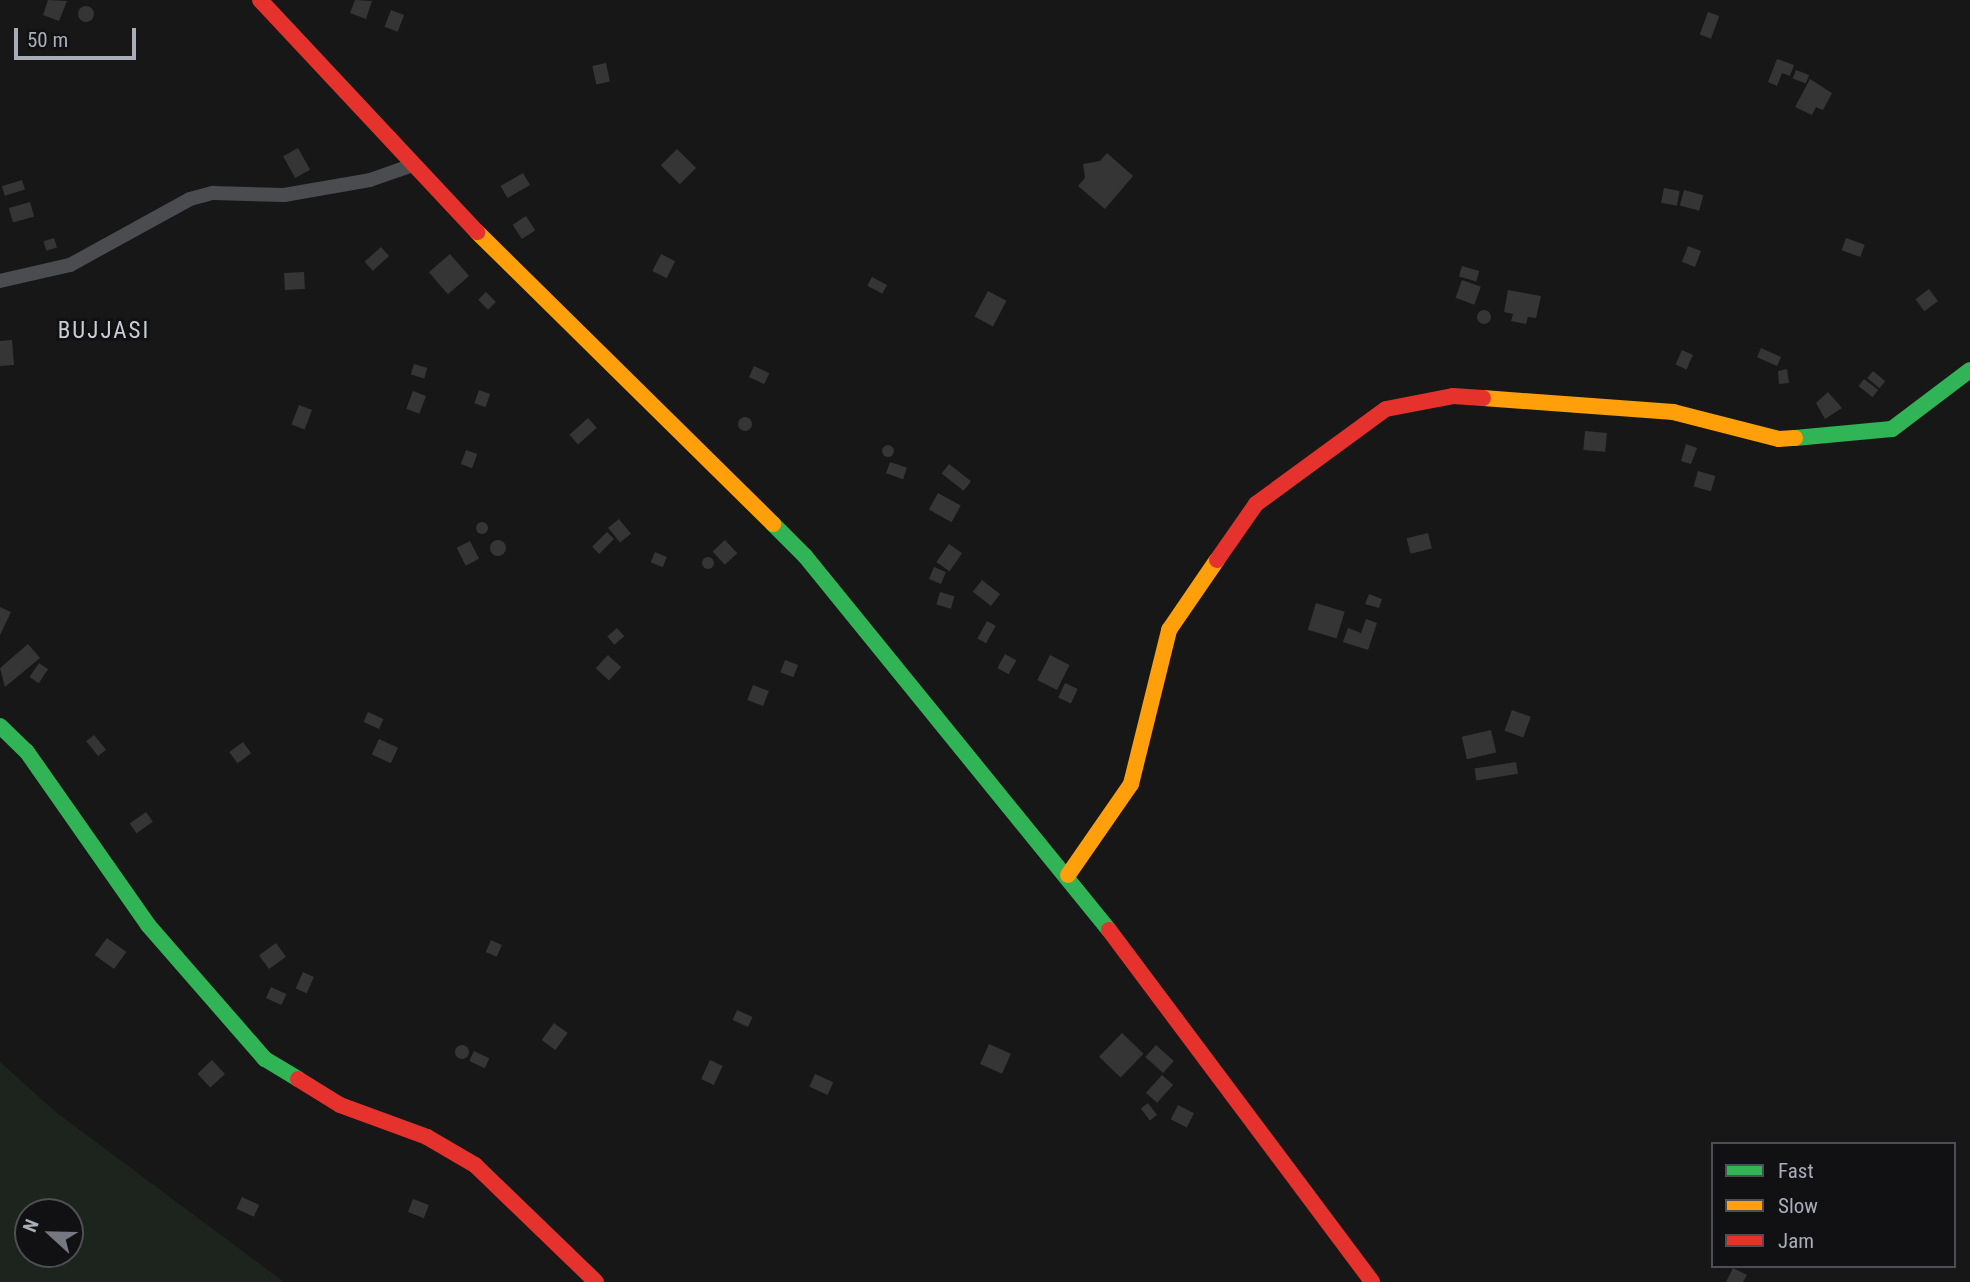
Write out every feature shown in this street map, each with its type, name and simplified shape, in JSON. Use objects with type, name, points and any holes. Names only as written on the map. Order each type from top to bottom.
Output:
[{"type":"street","points":[[260,0],[410,166],[805,556],[1068,875],[1372,1282]]},
{"type":"street","points":[[0,281],[69,265],[190,199],[213,193],[284,195],[370,180],[410,166]]},
{"type":"street","points":[[1068,875],[1132,784],[1168,630],[1256,504],[1386,410],[1452,396],[1673,412],[1779,439],[1892,429],[1970,370]]},
{"type":"street","points":[[0,726],[27,752],[148,925],[265,1059],[340,1105],[427,1137],[475,1165],[596,1282]]},
{"type":"shaded area","points":[[0,1062],[57,1113],[284,1282],[0,1282]]},
{"type":"building","points":[[48,0],[67,1],[59,21],[43,15]]},
{"type":"building","points":[[355,0],[372,1],[366,19],[350,13]]},
{"type":"building","points":[[86,6],[94,14],[86,22],[78,14]]},
{"type":"building","points":[[391,10],[404,15],[398,32],[385,27]]},
{"type":"building","points":[[1708,12],[1719,16],[1711,39],[1700,35]]},
{"type":"building","points":[[1777,59],[1794,65],[1790,76],[1782,73],[1777,86],[1768,82]]},
{"type":"building","points":[[606,63],[610,82],[596,84],[592,66]]},
{"type":"building","points":[[1796,70],[1809,75],[1806,83],[1793,78]]},
{"type":"building","points":[[1810,79],[1832,93],[1823,110],[1816,107],[1812,115],[1795,107]]},
{"type":"building","points":[[298,148],[310,170],[295,178],[283,156]]},
{"type":"building","points":[[677,149],[696,168],[680,184],[661,165]]},
{"type":"building","points":[[1107,153],[1133,176],[1105,209],[1078,186],[1085,178],[1083,164],[1100,161]]},
{"type":"building","points":[[523,173],[530,185],[507,198],[500,186]]},
{"type":"building","points":[[22,180],[25,190],[5,196],[2,186]]},
{"type":"building","points":[[1664,188],[1680,191],[1677,206],[1661,203]]},
{"type":"building","points":[[1684,190],[1703,195],[1699,211],[1680,205]]},
{"type":"building","points":[[30,202],[34,216],[13,222],[9,208]]},
{"type":"building","points":[[526,216],[535,230],[522,239],[513,225]]},
{"type":"building","points":[[54,238],[57,248],[46,251],[43,241]]},
{"type":"building","points":[[1846,238],[1865,245],[1860,257],[1842,250]]},
{"type":"building","points":[[1688,246],[1701,251],[1695,267],[1682,262]]},
{"type":"building","points":[[381,247],[389,256],[373,271],[365,262]]},
{"type":"building","points":[[450,254],[469,276],[448,294],[429,272]]},
{"type":"building","points":[[661,254],[675,261],[667,278],[652,271]]},
{"type":"building","points":[[1462,266],[1479,271],[1476,282],[1459,277]]},
{"type":"building","points":[[304,272],[305,289],[285,290],[284,273]]},
{"type":"building","points":[[872,277],[887,285],[882,294],[867,286]]},
{"type":"building","points":[[1462,280],[1481,287],[1474,305],[1456,298]]},
{"type":"building","points":[[1929,289],[1938,301],[1924,311],[1915,299]]},
{"type":"building","points":[[1508,290],[1541,296],[1536,318],[1528,317],[1526,324],[1511,321],[1513,314],[1504,312]]},
{"type":"building","points":[[988,291],[1007,301],[993,326],[974,317]]},
{"type":"building","points":[[486,292],[496,302],[488,310],[478,300]]},
{"type":"building","points":[[1484,310],[1489,312],[1489,322],[1484,324],[1479,322],[1477,317],[1479,312]]},
{"type":"building","points":[[12,340],[14,365],[0,366],[0,341]]},
{"type":"building","points":[[1761,348],[1781,357],[1777,366],[1757,357]]},
{"type":"building","points":[[1682,350],[1693,355],[1686,369],[1675,365]]},
{"type":"building","points":[[414,364],[427,368],[424,379],[411,375]]},
{"type":"building","points":[[754,366],[769,373],[764,384],[749,377]]},
{"type":"building","points":[[1787,369],[1789,383],[1779,384],[1778,371]]},
{"type":"building","points":[[1873,371],[1885,381],[1879,388],[1867,378]]},
{"type":"building","points":[[1864,379],[1878,390],[1873,397],[1858,386]]},
{"type":"building","points":[[479,390],[490,394],[485,407],[474,403]]},
{"type":"building","points":[[413,391],[426,396],[419,414],[406,409]]},
{"type":"building","points":[[1828,392],[1842,408],[1825,419],[1816,403]]},
{"type":"building","points":[[299,405],[312,410],[305,430],[291,425]]},
{"type":"building","points":[[742,417],[748,417],[752,424],[748,431],[742,431],[738,427],[738,421]]},
{"type":"building","points":[[588,418],[597,428],[578,444],[569,435]]},
{"type":"building","points":[[1585,431],[1607,433],[1605,452],[1583,450]]},
{"type":"building","points":[[1686,444],[1697,448],[1691,464],[1681,461]]},
{"type":"building","points":[[888,445],[894,451],[888,457],[882,451]]},
{"type":"building","points":[[466,450],[477,454],[472,468],[461,464]]},
{"type":"building","points":[[890,462],[907,468],[903,479],[886,473]]},
{"type":"building","points":[[949,464],[971,481],[964,491],[942,473]]},
{"type":"building","points":[[1698,471],[1715,476],[1711,491],[1694,486]]},
{"type":"building","points":[[938,493],[961,506],[952,522],[929,510]]},
{"type":"building","points":[[619,519],[631,534],[620,543],[608,528]]},
{"type":"building","points":[[477,523],[487,523],[487,533],[477,533]]},
{"type":"building","points":[[607,532],[614,539],[599,554],[592,547]]},
{"type":"building","points":[[1428,533],[1432,549],[1411,554],[1407,538]]},
{"type":"building","points":[[495,540],[501,540],[506,548],[504,554],[495,556],[490,551],[490,545]]},
{"type":"building","points":[[725,540],[737,553],[725,565],[713,552]]},
{"type":"building","points":[[470,541],[479,559],[466,566],[457,548]]},
{"type":"building","points":[[949,544],[962,553],[949,571],[936,562]]},
{"type":"building","points":[[655,552],[667,557],[663,567],[651,562]]},
{"type":"building","points":[[703,558],[713,558],[713,568],[703,568]]},
{"type":"building","points":[[934,567],[946,572],[941,584],[929,579]]},
{"type":"building","points":[[982,580],[1000,594],[991,606],[973,592]]},
{"type":"building","points":[[940,592],[954,596],[951,609],[936,604]]},
{"type":"building","points":[[1369,594],[1382,599],[1379,608],[1365,604]]},
{"type":"building","points":[[1316,603],[1345,612],[1337,639],[1308,630]]},
{"type":"building","points":[[0,607],[11,612],[0,635]]},
{"type":"building","points":[[1366,619],[1377,623],[1368,650],[1343,642],[1348,628],[1361,633]]},
{"type":"building","points":[[987,621],[996,626],[986,643],[977,638]]},
{"type":"building","points":[[617,628],[624,636],[614,645],[607,637]]},
{"type":"building","points":[[28,644],[40,658],[5,687],[0,668]]},
{"type":"building","points":[[1005,654],[1016,660],[1009,674],[997,668]]},
{"type":"building","points":[[608,655],[621,667],[609,680],[596,668]]},
{"type":"building","points":[[1050,655],[1070,665],[1057,690],[1037,680]]},
{"type":"building","points":[[785,660],[798,665],[793,677],[780,672]]},
{"type":"building","points":[[39,663],[48,669],[39,683],[29,677]]},
{"type":"building","points":[[1065,683],[1078,689],[1071,703],[1058,698]]},
{"type":"building","points":[[753,685],[769,691],[763,706],[747,700]]},
{"type":"building","points":[[1512,710],[1531,717],[1523,738],[1504,731]]},
{"type":"building","points":[[368,712],[384,719],[379,729],[364,722]]},
{"type":"building","points":[[1491,730],[1496,752],[1467,759],[1462,737]]},
{"type":"building","points":[[94,735],[106,750],[98,756],[86,741]]},
{"type":"building","points":[[379,739],[398,748],[391,763],[372,754]]},
{"type":"building","points":[[243,742],[251,753],[237,763],[229,752]]},
{"type":"building","points":[[1516,762],[1518,774],[1476,780],[1475,769]]},
{"type":"building","points":[[146,812],[153,822],[136,833],[130,823]]},
{"type":"building","points":[[107,938],[126,952],[114,969],[95,955]]},
{"type":"building","points":[[491,940],[502,945],[497,957],[486,952]]},
{"type":"building","points":[[276,943],[286,957],[269,969],[259,955]]},
{"type":"building","points":[[303,972],[314,977],[307,993],[296,988]]},
{"type":"building","points":[[271,987],[286,994],[281,1005],[266,998]]},
{"type":"building","points":[[737,1010],[753,1017],[748,1027],[733,1020]]},
{"type":"building","points":[[554,1023],[568,1033],[555,1050],[542,1040]]},
{"type":"building","points":[[1122,1033],[1144,1054],[1121,1078],[1099,1057]]},
{"type":"building","points":[[989,1044],[1011,1054],[1002,1074],[980,1064]]},
{"type":"building","points":[[462,1045],[467,1047],[467,1057],[462,1059],[457,1057],[455,1052],[457,1047]]},
{"type":"building","points":[[1156,1045],[1174,1061],[1163,1073],[1145,1057]]},
{"type":"building","points":[[474,1051],[489,1058],[485,1068],[469,1061]]},
{"type":"building","points":[[212,1060],[225,1074],[210,1088],[197,1074]]},
{"type":"building","points":[[710,1060],[723,1066],[714,1085],[701,1079]]},
{"type":"building","points":[[815,1074],[833,1082],[828,1095],[809,1087]]},
{"type":"building","points":[[1162,1075],[1173,1085],[1157,1103],[1146,1093]]},
{"type":"building","points":[[1148,1103],[1157,1115],[1150,1120],[1141,1108]]},
{"type":"building","points":[[1178,1105],[1194,1113],[1187,1127],[1171,1119]]},
{"type":"building","points":[[242,1197],[259,1205],[254,1217],[237,1209]]},
{"type":"building","points":[[413,1199],[429,1205],[424,1218],[408,1212]]},
{"type":"building","points":[[1733,1268],[1747,1275],[1743,1282],[1726,1282]]},
{"type":"traffic: fast","points":[[1795,438],[1892,429],[1970,370]]},
{"type":"traffic: fast","points":[[773,524],[805,556],[1109,930]]},
{"type":"traffic: fast","points":[[0,726],[27,752],[148,925],[265,1059],[298,1079]]},
{"type":"traffic: slow","points":[[477,232],[773,524]]},
{"type":"traffic: slow","points":[[1483,398],[1673,412],[1779,439],[1795,438]]},
{"type":"traffic: slow","points":[[1068,875],[1131,784],[1169,630],[1217,560]]},
{"type":"traffic: jam","points":[[260,0],[477,232]]},
{"type":"traffic: jam","points":[[1217,560],[1256,504],[1386,409],[1453,396],[1483,398]]},
{"type":"traffic: jam","points":[[1109,930],[1372,1282]]},
{"type":"traffic: jam","points":[[298,1079],[340,1105],[427,1137],[475,1165],[596,1282]]},
{"type":"district","name":"BUJJASI","points":[[104,331]]}]
